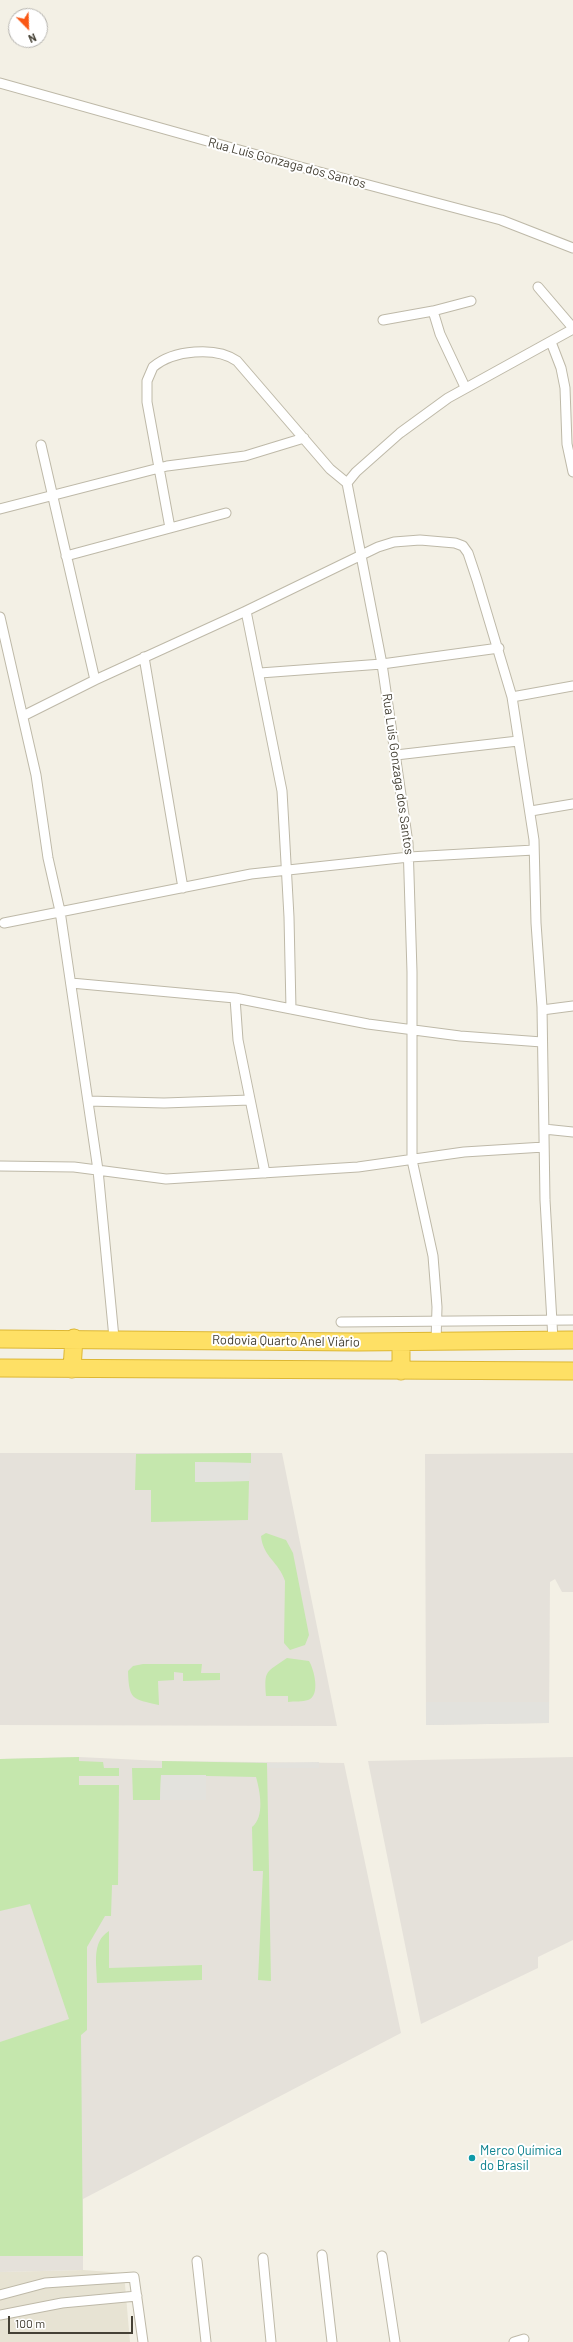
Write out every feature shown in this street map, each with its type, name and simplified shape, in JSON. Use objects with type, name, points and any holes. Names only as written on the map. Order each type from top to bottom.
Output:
[{"type":"highway","points":[[72,1369],[74,1338]]},
{"type":"highway","name":"Rodovia Quarto Anel Viário","points":[[0,1339],[114,1338],[401,1342],[573,1340]]},
{"type":"highway","points":[[401,1342],[401,1371]]},
{"type":"highway","points":[[0,1368],[573,1371]]},
{"type":"street","name":"Rua Luís Gonzaga dos Santos","points":[[0,82],[323,173],[501,220],[573,248]]},
{"type":"street","points":[[170,528],[147,402],[147,381],[153,366],[170,356],[180,353],[229,356],[243,368],[330,469],[347,482],[356,472],[400,433],[465,387],[551,342],[573,328],[538,287]]},
{"type":"street","points":[[383,320],[433,311],[471,301]]},
{"type":"street","points":[[433,311],[440,334],[465,387]]},
{"type":"street","points":[[551,342],[561,368],[565,388],[566,438],[573,472]]},
{"type":"street","points":[[0,509],[158,468],[245,456],[304,438]]},
{"type":"street","points":[[41,445],[95,680]]},
{"type":"street","name":"Rua Luís Gonzaga dos Santos","points":[[347,482],[382,664],[396,754],[409,857],[412,1160],[433,1256],[438,1321],[436,1342]]},
{"type":"street","points":[[66,556],[226,513]]},
{"type":"street","points":[[24,716],[95,680],[246,611],[360,555],[394,542],[430,540],[455,543],[463,546],[472,564],[499,648],[512,697],[518,741],[531,811],[534,850],[536,924],[542,1010],[544,1200],[553,1340]]},
{"type":"street","points":[[246,611],[260,673],[282,791],[287,870],[291,1008]]},
{"type":"street","points":[[0,617],[24,716],[37,782],[48,858],[60,911],[98,1170],[114,1338]]},
{"type":"street","points":[[260,673],[382,664],[499,648]]},
{"type":"street","points":[[144,657],[183,888]]},
{"type":"street","points":[[512,697],[573,686]]},
{"type":"street","points":[[396,754],[518,741]]},
{"type":"street","points":[[531,811],[573,804]]},
{"type":"street","points":[[4,923],[252,874],[409,857],[534,850]]},
{"type":"street","points":[[71,983],[235,998],[291,1008],[338,1019],[411,1030],[542,1042]]},
{"type":"street","points":[[235,998],[236,1025],[265,1173]]},
{"type":"street","points":[[542,1010],[573,1006]]},
{"type":"street","points":[[88,1101],[164,1103],[250,1100]]},
{"type":"street","points":[[544,1129],[573,1132]]},
{"type":"street","points":[[0,1166],[46,1166],[98,1170],[166,1179],[358,1167],[464,1152],[544,1146]]},
{"type":"street","points":[[341,1322],[573,1320]]},
{"type":"street","points":[[322,2254],[332,2342]]},
{"type":"street","points":[[382,2256],[395,2342]]},
{"type":"street","points":[[262,2258],[271,2342]]},
{"type":"street","points":[[197,2261],[206,2342]]},
{"type":"street","points":[[0,2294],[45,2283],[134,2277],[143,2342]]},
{"type":"street","points":[[122,2279],[123,2296]]},
{"type":"street","points":[[0,2315],[34,2307],[123,2296],[137,2296]]},
{"type":"street","points":[[514,2342],[524,2339]]},
{"type":"shaded area","points":[[0,1453],[282,1453],[337,1726],[0,1725]]},
{"type":"shaded area","points":[[573,1453],[573,1592],[562,1592],[555,1579],[550,1582],[549,1723],[426,1725],[425,1454]]},
{"type":"shaded area","points":[[195,1462],[251,1463],[249,1481],[195,1482]]},
{"type":"shaded area","points":[[426,1702],[549,1702],[549,1723],[426,1725]]},
{"type":"shaded area","points":[[79,1757],[162,1761],[344,1763],[401,2033],[83,2199],[83,2270],[0,2272],[0,1759]]},
{"type":"shaded area","points":[[573,1757],[573,1940],[538,1957],[538,1968],[421,2024],[368,1761]]},
{"type":"shaded area","points":[[319,1762],[319,1768],[268,1768],[267,1763]]},
{"type":"shaded area","points":[[161,1775],[206,1775],[206,1800],[160,1800]]},
{"type":"shaded area","points":[[83,2270],[124,2273],[130,2342],[0,2342],[0,2272]]},
{"type":"green space","points":[[251,1453],[251,1463],[195,1462],[195,1482],[249,1481],[248,1520],[151,1522],[151,1490],[135,1490],[136,1454]]},
{"type":"green space","points":[[266,1533],[286,1540],[293,1553],[309,1635],[305,1645],[290,1650],[284,1643],[285,1581],[262,1543],[261,1536]]},
{"type":"green space","points":[[287,1658],[309,1661],[315,1682],[312,1698],[304,1701],[288,1702],[288,1696],[266,1696],[265,1681],[268,1672]]},
{"type":"green space","points":[[143,1664],[202,1664],[201,1673],[220,1673],[220,1680],[183,1681],[183,1673],[174,1672],[174,1680],[158,1681],[159,1705],[134,1697],[129,1688],[128,1671],[133,1666]]},
{"type":"green space","points":[[79,1757],[79,1761],[103,1762],[104,1768],[119,1768],[119,1776],[79,1776],[79,1785],[119,1785],[118,1885],[112,1885],[111,1916],[105,1916],[87,1947],[87,2030],[81,2035],[83,2256],[0,2256],[0,2042],[69,2019],[30,1904],[0,1911],[0,1759]]},
{"type":"green space","points":[[162,1761],[267,1763],[271,1981],[258,1980],[263,1871],[253,1871],[252,1827],[259,1817],[260,1810],[259,1789],[256,1777],[161,1775],[160,1800],[133,1800],[132,1768],[162,1768]]},
{"type":"green space","points":[[109,1931],[109,1968],[202,1965],[202,1980],[97,1983],[97,1948],[103,1936]]},
{"type":"place","name":"Merco Química do Brasil","points":[[472,2158]]}]
